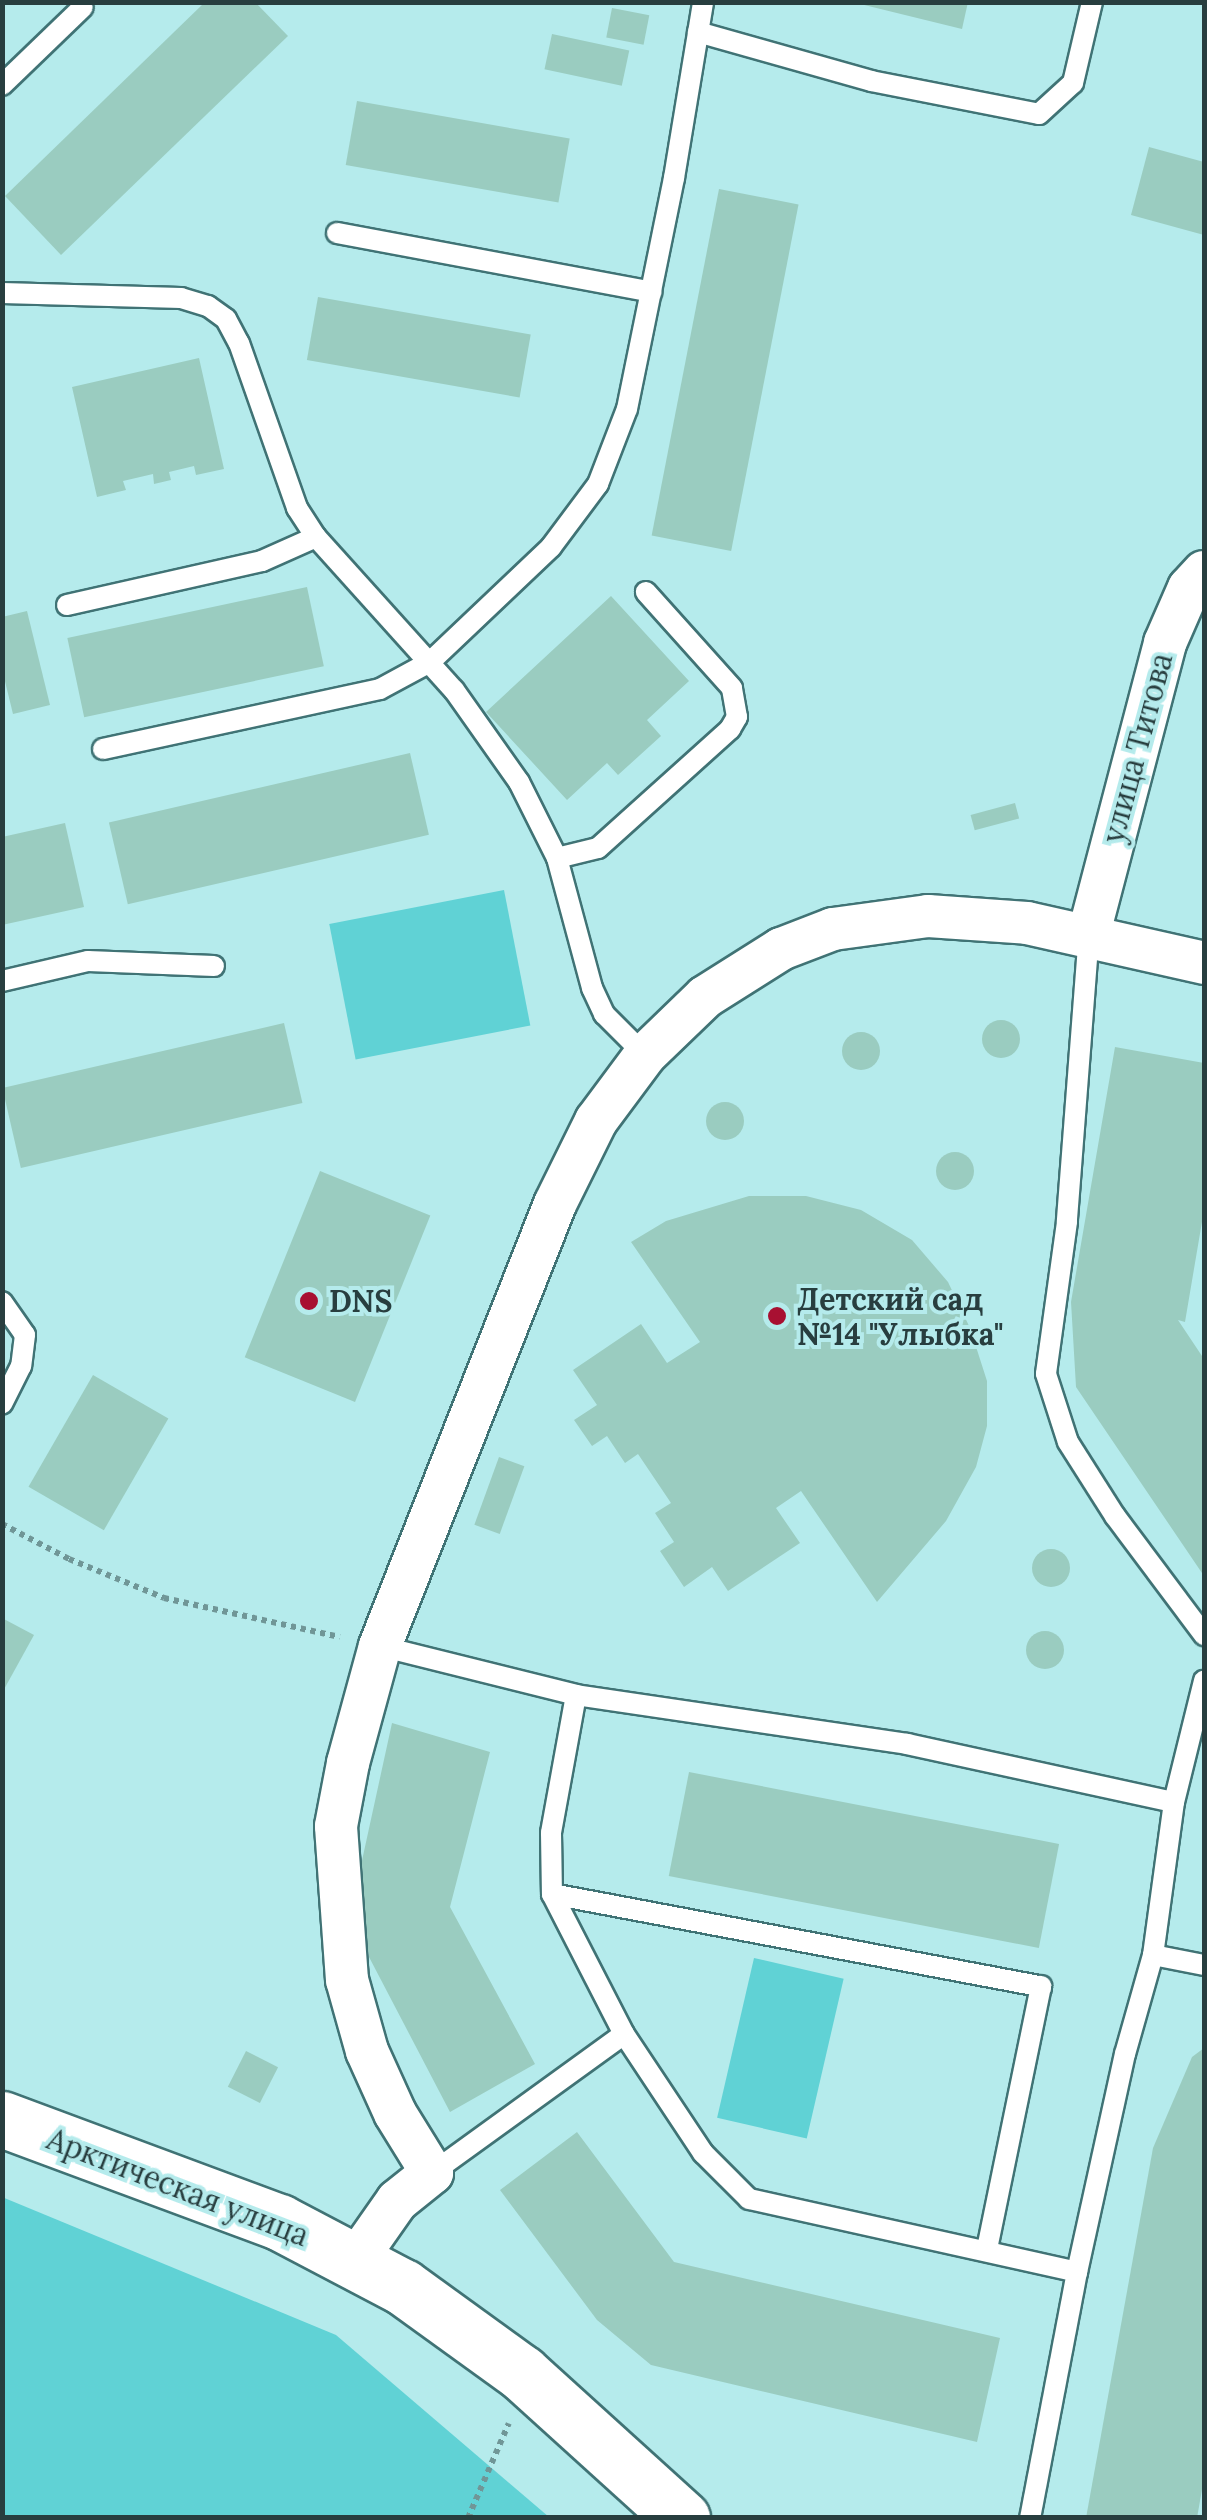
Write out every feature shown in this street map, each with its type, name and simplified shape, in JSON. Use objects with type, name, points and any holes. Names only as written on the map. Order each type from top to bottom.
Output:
[{"type":"street","name":"улица Титова","points":[[1088,933],[1165,643],[1189,588],[1204,572]]},
{"type":"street","points":[[356,2262],[397,2201],[432,2174],[395,2113],[367,2051],[346,1980],[336,1826],[348,1763],[380,1646],[555,1204],[596,1122],[675,1023],[742,971],[833,929],[928,916],[1027,923],[1088,933],[1204,964]]},
{"type":"street","name":"Арктическая улица","points":[[2,2119],[279,2222],[356,2262],[456,2322],[522,2374],[682,2518]]},
{"type":"lane","points":[[103,749],[348,700],[380,689],[430,662],[552,547],[598,484],[627,408],[652,292],[703,2]]},
{"type":"lane","points":[[698,32],[871,80],[1040,114],[1073,83],[1092,2]]},
{"type":"lane","points":[[2,85],[83,4]]},
{"type":"lane","points":[[337,233],[652,292]]},
{"type":"lane","points":[[2,292],[181,298],[208,306],[226,319],[239,344],[283,476],[316,537],[430,662],[519,782],[557,858],[592,988],[604,1014],[645,1056]]},
{"type":"lane","points":[[67,605],[262,562],[316,537]]},
{"type":"lane","points":[[557,858],[598,848],[730,729],[737,717],[732,688],[646,592]]},
{"type":"lane","points":[[1088,933],[1067,1222],[1046,1374],[1068,1442],[1115,1516],[1204,1636]]},
{"type":"lane","points":[[2,982],[88,962],[214,966]]},
{"type":"lane","points":[[2,1302],[25,1335],[22,1366],[2,1404]]},
{"type":"lane","points":[[380,1646],[576,1695],[907,1744],[1174,1802]]},
{"type":"lane","points":[[1030,2518],[1077,2272],[1125,2054],[1153,1955],[1174,1802],[1204,1681]]},
{"type":"lane","points":[[576,1695],[551,1833],[552,1894],[624,2034],[703,2153],[748,2200],[987,2248],[1077,2272]]},
{"type":"lane","points":[[552,1894],[1041,1986],[987,2248]]},
{"type":"lane","points":[[1153,1955],[1204,1966]]},
{"type":"lane","points":[[432,2174],[624,2034]]},
{"type":"path","points":[[2,1524],[70,1559],[164,1598],[380,1646]]},
{"type":"path","points":[[468,2518],[505,2426]]},
{"type":"shaded area","points":[[504,890],[530,1025],[356,1059],[329,924]]},
{"type":"shaded area","points":[[754,1958],[844,1979],[807,2138],[717,2118]]},
{"type":"shaded area","points":[[2,2197],[336,2335],[549,2517],[3,2517]]},
{"type":"building","points":[[205,2],[255,2],[288,36],[61,255],[5,196]]},
{"type":"building","points":[[852,2],[968,2],[962,29]]},
{"type":"building","points":[[612,8],[649,15],[644,45],[606,37]]},
{"type":"building","points":[[552,34],[629,50],[622,86],[545,69]]},
{"type":"building","points":[[357,101],[570,139],[558,203],[346,165]]},
{"type":"building","points":[[1149,147],[1204,162],[1204,235],[1131,215]]},
{"type":"building","points":[[719,189],[799,204],[731,551],[652,536]]},
{"type":"building","points":[[318,297],[531,335],[520,398],[307,360]]},
{"type":"building","points":[[199,358],[224,469],[196,475],[194,466],[169,472],[171,480],[154,484],[153,474],[123,481],[126,490],[97,497],[72,387]]},
{"type":"building","points":[[307,587],[324,666],[84,717],[67,638]]},
{"type":"building","points":[[611,596],[689,681],[647,720],[661,736],[618,775],[607,763],[567,800],[486,712]]},
{"type":"building","points":[[27,611],[50,705],[13,714],[2,669],[2,617]]},
{"type":"building","points":[[410,753],[429,835],[128,904],[109,823]]},
{"type":"building","points":[[1015,803],[1019,818],[975,830],[971,815]]},
{"type":"building","points":[[65,823],[84,907],[2,925],[2,837]]},
{"type":"building","points":[[1001,1020],[1015,1025],[1020,1039],[1015,1053],[1001,1058],[987,1053],[982,1039],[987,1025]]},
{"type":"building","points":[[284,1023],[302,1103],[21,1168],[2,1088]]},
{"type":"building","points":[[861,1032],[875,1037],[880,1051],[875,1065],[861,1070],[847,1065],[842,1051],[847,1037]]},
{"type":"building","points":[[1115,1047],[1204,1063],[1204,1210],[1185,1322],[1178,1320],[1204,1359],[1204,1576],[1076,1387],[1071,1302]]},
{"type":"building","points":[[725,1102],[739,1107],[744,1121],[739,1135],[725,1140],[711,1135],[706,1121],[711,1107]]},
{"type":"building","points":[[955,1152],[969,1157],[974,1171],[969,1185],[955,1190],[941,1185],[936,1171],[941,1157]]},
{"type":"building","points":[[320,1171],[430,1216],[355,1402],[245,1357]]},
{"type":"building","points":[[749,1196],[806,1196],[861,1210],[912,1240],[948,1282],[970,1328],[987,1381],[987,1426],[976,1467],[946,1521],[877,1602],[801,1491],[776,1508],[800,1543],[728,1591],[712,1567],[684,1587],[660,1551],[674,1542],[655,1513],[671,1503],[638,1454],[625,1463],[607,1436],[592,1446],[574,1420],[597,1405],[573,1370],[641,1324],[667,1363],[700,1342],[631,1242],[666,1221]]},
{"type":"building","points":[[93,1375],[168,1418],[104,1530],[28,1487]]},
{"type":"building","points":[[499,1457],[524,1466],[500,1534],[474,1525]]},
{"type":"building","points":[[1051,1549],[1065,1554],[1070,1568],[1065,1582],[1051,1587],[1037,1582],[1032,1568],[1037,1554]]},
{"type":"building","points":[[2,1618],[34,1635],[2,1693]]},
{"type":"building","points":[[1045,1631],[1059,1636],[1064,1650],[1059,1664],[1045,1669],[1031,1664],[1026,1650],[1031,1636]]},
{"type":"building","points":[[392,1723],[490,1752],[450,1907],[535,2064],[450,2112],[369,1957],[356,1888]]},
{"type":"building","points":[[689,1772],[1059,1844],[1039,1948],[669,1876]]},
{"type":"building","points":[[1204,2048],[1204,2478],[1197,2518],[1086,2518],[1153,2148],[1192,2057]]},
{"type":"building","points":[[246,2051],[278,2067],[260,2103],[228,2087]]},
{"type":"building","points":[[577,2132],[674,2262],[1000,2338],[977,2442],[651,2365],[597,2320],[500,2190]]},
{"type":"place","name":"DNS","points":[[309,1301]]},
{"type":"place","name":"Детский сад №14 \"Улыбка\"","points":[[777,1316]]}]
